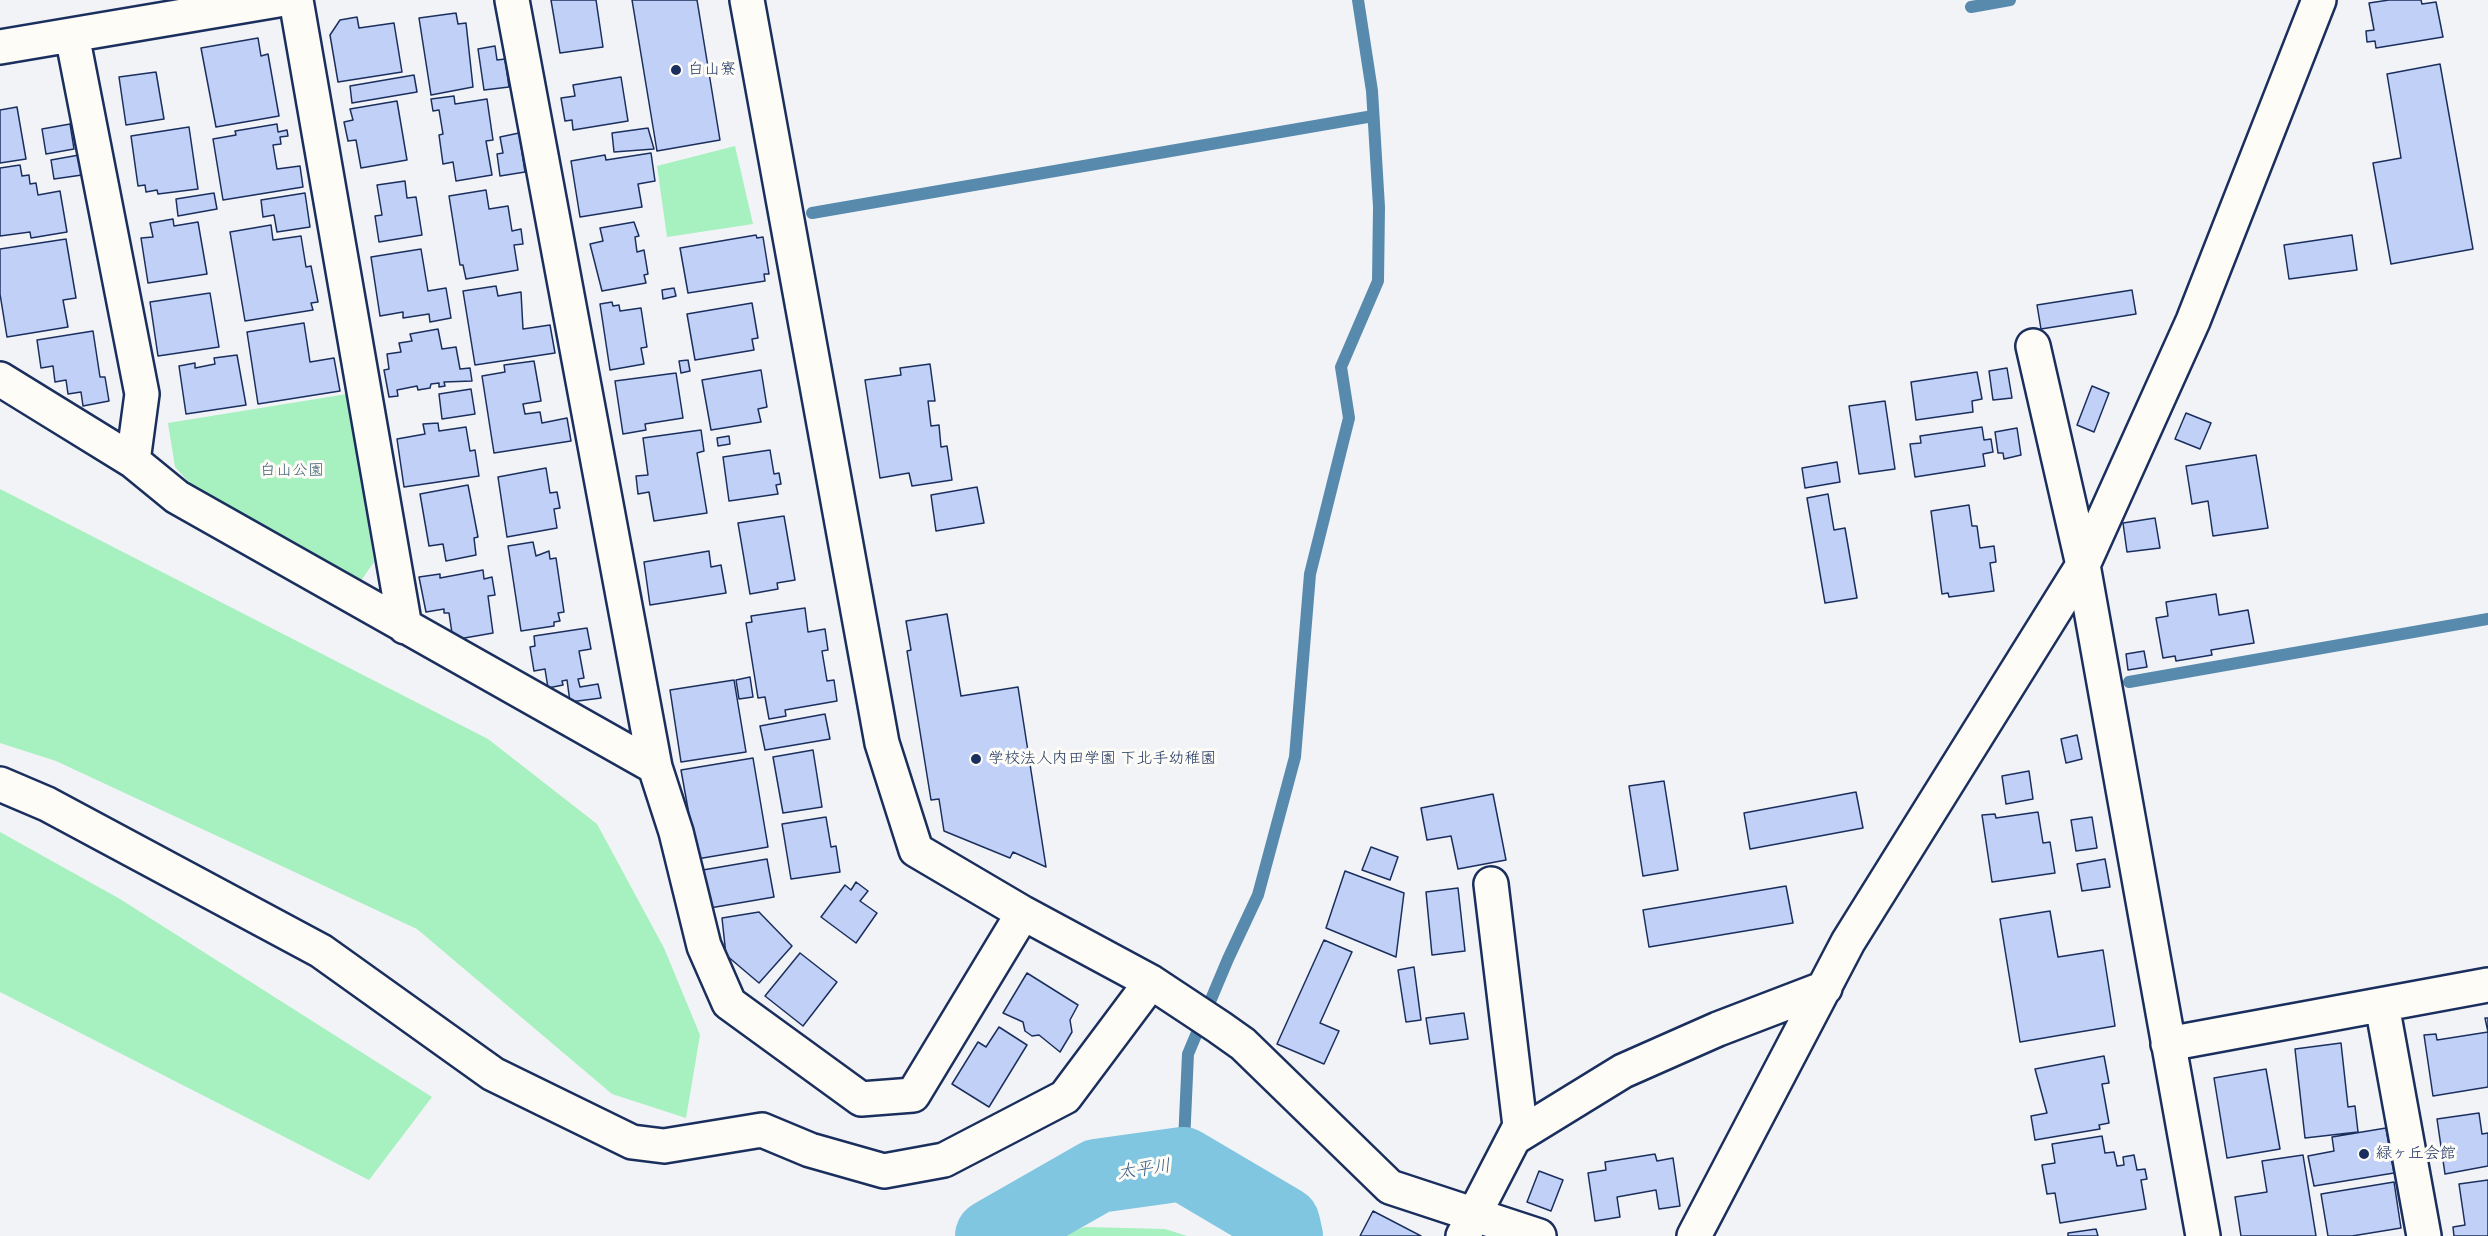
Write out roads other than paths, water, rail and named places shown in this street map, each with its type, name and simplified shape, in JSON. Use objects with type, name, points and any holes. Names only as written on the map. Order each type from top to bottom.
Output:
[{"type":"street","points":[[0,46],[278,0]]},
{"type":"street","points":[[296,0],[405,627]]},
{"type":"street","points":[[512,0],[656,767],[676,832],[704,946],[729,1003],[861,1099],[913,1095],[1023,913]]},
{"type":"street","points":[[747,0],[882,743],[916,850],[1023,913],[1151,982],[1243,1044],[1390,1187],[1469,1225],[1539,1236]]},
{"type":"street","points":[[1694,1236],[1848,942],[2083,564],[2193,321],[2319,0]]},
{"type":"street","points":[[72,35],[142,394],[133,461]]},
{"type":"street","points":[[2033,346],[2083,564],[2203,1236]]},
{"type":"street","points":[[0,379],[133,461],[177,497],[656,767]]},
{"type":"street","points":[[0,784],[47,804],[321,951],[493,1074],[632,1142],[664,1146],[762,1130],[810,1150],[884,1171],[944,1160],[1065,1097],[1151,982]]},
{"type":"street","points":[[1469,1225],[1520,1126],[1491,884]]},
{"type":"street","points":[[2168,1044],[2488,985]]},
{"type":"street","points":[[1514,1138],[1623,1071],[1718,1029],[1825,988]]},
{"type":"street","points":[[2382,1005],[2424,1236]]},
{"type":"waterway","points":[[1183,1164],[1188,1054],[1258,895],[1295,757],[1310,574],[1349,418],[1341,367],[1378,281],[1379,207],[1372,91],[1358,0]]},
{"type":"waterway","points":[[1971,7],[2010,0]]},
{"type":"waterway","points":[[812,213],[1373,116]]},
{"type":"waterway","points":[[2129,682],[2488,619]]},
{"type":"waterway","name":"太平川","points":[[992,1236],[1097,1176],[1183,1164],[1283,1223],[1286,1236]]},
{"type":"place","name":"白山寮","points":[[676,70]]},
{"type":"place","name":"学校法人内田学園 下北手幼稚園","points":[[976,759]]},
{"type":"place","name":"緑ヶ丘会館","points":[[2364,1154]]},
{"type":"park label","name":"白山公園","points":[[292,471]]}]
